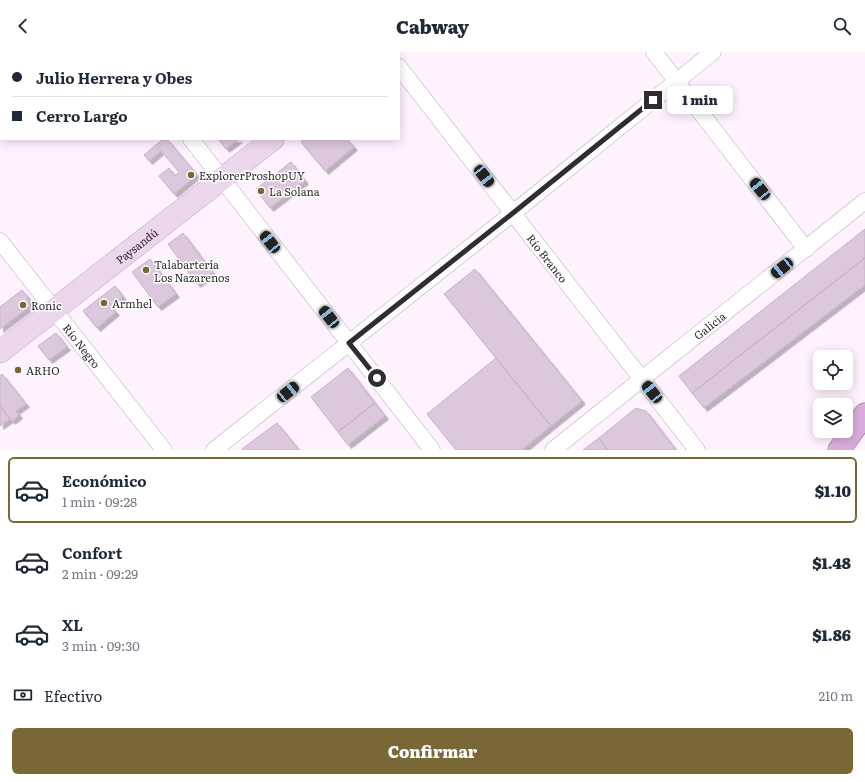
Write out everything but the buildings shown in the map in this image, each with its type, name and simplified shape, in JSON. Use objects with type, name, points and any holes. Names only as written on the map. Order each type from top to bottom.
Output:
[{"type":"main road","points":[[839,450],[865,414]]},
{"type":"street","points":[[654,52],[806,249]]},
{"type":"street","points":[[214,450],[713,52]]},
{"type":"street","name":"Río Branco","points":[[400,67],[697,450]]},
{"type":"street","points":[[192,140],[432,450]]},
{"type":"street","name":"Paysandú","points":[[0,352],[272,140]]},
{"type":"street","name":"Galicia","points":[[553,450],[865,201]]},
{"type":"street","name":"Río Negro","points":[[0,241],[164,450]]},
{"type":"place","name":"ExplorerProshopUY","points":[[191,175]]},
{"type":"place","name":"La Solana","points":[[261,191]]},
{"type":"place","name":"Talabartería Los Nazarenos","points":[[146,270]]},
{"type":"place","name":"Armhel","points":[[104,303]]},
{"type":"place","name":"Ronic","points":[[23,305]]},
{"type":"place","name":"ARHO","points":[[18,370]]},
{"type":"route","points":[[377,378],[349,343],[653,100]]}]
